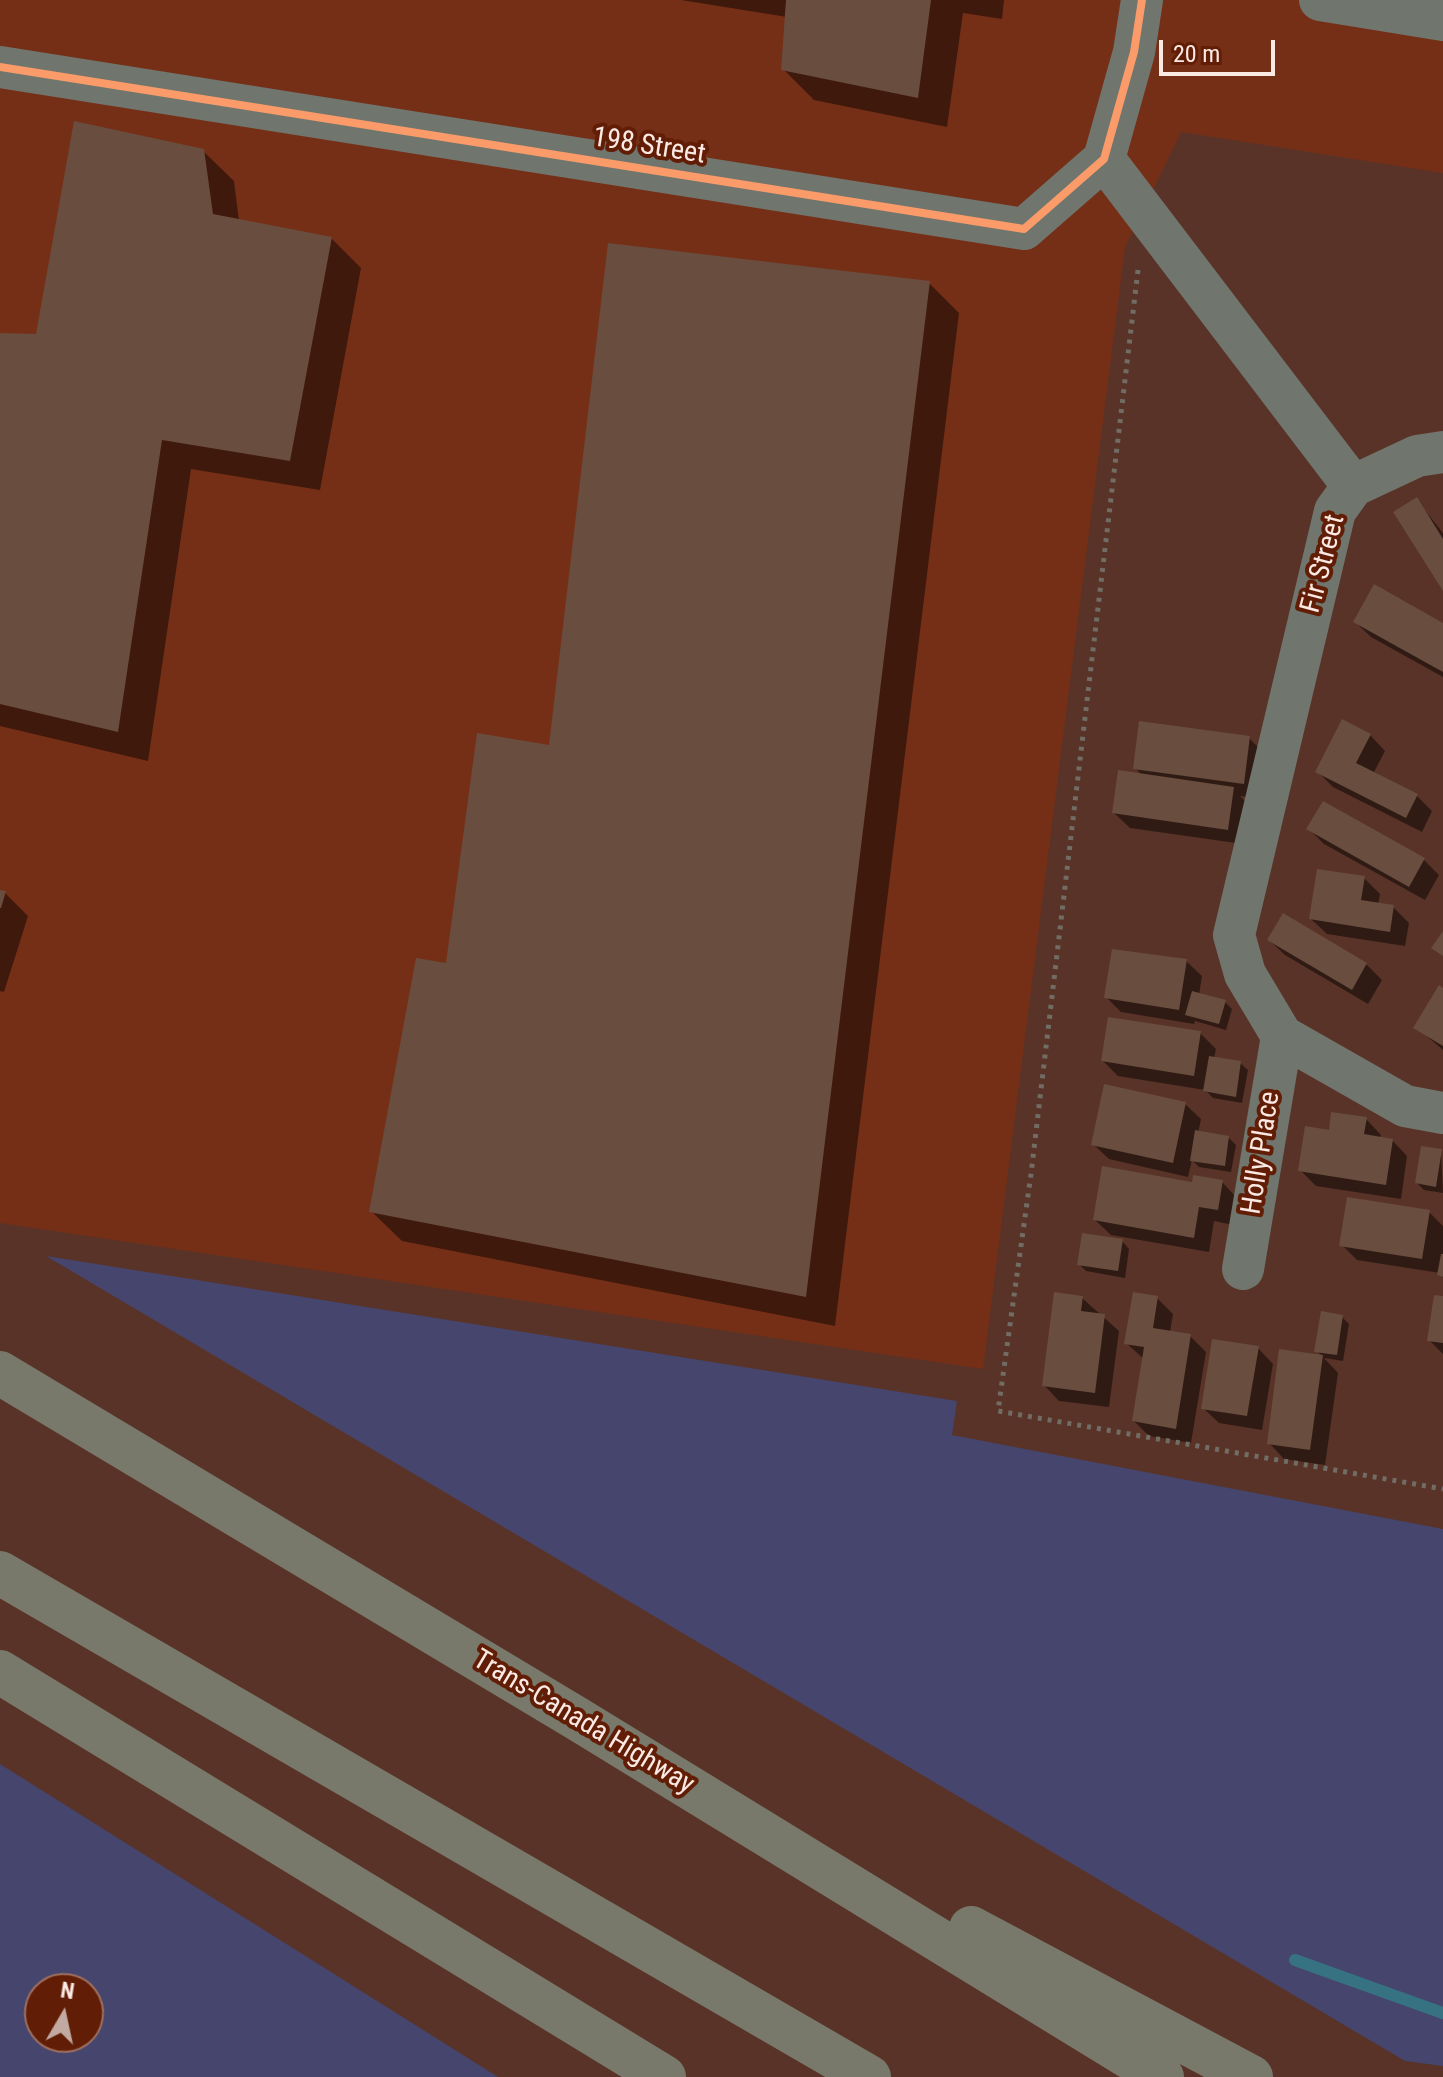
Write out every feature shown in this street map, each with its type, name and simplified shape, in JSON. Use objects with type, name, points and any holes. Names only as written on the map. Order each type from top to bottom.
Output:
[{"type":"highway","name":"Trans-Canada Highway","points":[[0,1373],[576,1718],[1162,2077]]},
{"type":"highway","points":[[0,1573],[869,2077]]},
{"type":"highway","points":[[0,1672],[664,2077]]},
{"type":"highway","points":[[576,1718],[1251,2077]]},
{"type":"street","points":[[1104,159],[1134,52],[1142,0]]},
{"type":"street","points":[[1320,0],[1443,20]]},
{"type":"street","name":"198 Street","points":[[0,67],[1024,229],[1104,159]]},
{"type":"street","name":"Fir Street","points":[[1104,159],[1353,486],[1335,511],[1234,935],[1245,974],[1282,1036]]},
{"type":"street","points":[[1353,486],[1417,456],[1443,452]]},
{"type":"street","points":[[1282,1036],[1405,1106],[1443,1113]]},
{"type":"street","name":"Holly Place","points":[[1243,1269],[1282,1036]]},
{"type":"path","points":[[1145,214],[1031,1174],[998,1411],[1443,1489]]},
{"type":"shaded area","points":[[0,0],[1443,0],[1443,173],[1181,132],[1125,247],[983,1369],[0,1223]]},
{"type":"shaded area","points":[[46,1256],[957,1401],[952,1435],[1443,1529],[1443,2066],[1405,2061]]},
{"type":"shaded area","points":[[0,1764],[498,2077],[0,2077]]},
{"type":"building","points":[[786,0],[931,0],[918,98],[781,70]]},
{"type":"building","points":[[74,121],[204,149],[213,214],[332,237],[290,461],[162,440],[118,732],[0,704],[0,333],[36,334]]},
{"type":"building","points":[[608,243],[930,281],[806,1297],[369,1212],[416,958],[446,963],[477,733],[549,745]]},
{"type":"building","points":[[1417,497],[1443,539],[1443,591],[1393,512]]},
{"type":"building","points":[[1374,584],[1443,623],[1443,672],[1353,622]]},
{"type":"building","points":[[1342,719],[1371,734],[1356,763],[1418,794],[1406,818],[1315,772]]},
{"type":"building","points":[[1139,721],[1250,736],[1244,784],[1133,769]]},
{"type":"building","points":[[1118,770],[1234,787],[1228,830],[1112,813]]},
{"type":"building","points":[[1323,801],[1425,858],[1409,887],[1306,829]]},
{"type":"building","points":[[1317,869],[1365,876],[1361,900],[1394,905],[1390,932],[1309,919]]},
{"type":"building","points":[[0,890],[6,891],[1,908],[0,908]]},
{"type":"building","points":[[1283,913],[1367,963],[1352,990],[1267,940]]},
{"type":"building","points":[[1443,931],[1443,956],[1431,948]]},
{"type":"building","points":[[1112,949],[1187,959],[1179,1010],[1104,998]]},
{"type":"building","points":[[1439,985],[1443,988],[1443,1046],[1413,1028]]},
{"type":"building","points":[[1192,991],[1226,1000],[1219,1024],[1185,1015]]},
{"type":"building","points":[[1108,1017],[1201,1031],[1194,1076],[1101,1061]]},
{"type":"building","points":[[1209,1056],[1241,1061],[1236,1097],[1203,1091]]},
{"type":"building","points":[[1104,1084],[1186,1102],[1173,1163],[1091,1145]]},
{"type":"building","points":[[1331,1112],[1367,1117],[1364,1134],[1393,1139],[1386,1185],[1298,1171],[1305,1126],[1329,1130]]},
{"type":"building","points":[[1195,1130],[1229,1136],[1225,1166],[1190,1161]]},
{"type":"building","points":[[1421,1146],[1442,1149],[1436,1187],[1415,1183]]},
{"type":"building","points":[[1102,1166],[1192,1182],[1193,1175],[1223,1180],[1218,1210],[1199,1207],[1194,1238],[1093,1220]]},
{"type":"building","points":[[1347,1197],[1430,1210],[1422,1259],[1339,1246]]},
{"type":"building","points":[[1082,1233],[1123,1239],[1118,1271],[1077,1265]]},
{"type":"building","points":[[1443,1254],[1443,1277],[1437,1275]]},
{"type":"building","points":[[1054,1292],[1083,1296],[1081,1311],[1105,1314],[1095,1393],[1042,1386]]},
{"type":"building","points":[[1133,1292],[1158,1296],[1153,1328],[1191,1334],[1176,1429],[1132,1421],[1144,1347],[1124,1344]]},
{"type":"building","points":[[1434,1295],[1443,1296],[1443,1343],[1427,1341]]},
{"type":"building","points":[[1321,1311],[1343,1315],[1337,1355],[1314,1352]]},
{"type":"building","points":[[1212,1339],[1259,1346],[1247,1416],[1201,1409]]},
{"type":"building","points":[[1279,1349],[1323,1355],[1310,1450],[1267,1444]]},
{"type":"waterway","points":[[1295,1960],[1443,2013]]},
{"type":"cycle path","points":[[0,67],[1024,229],[1104,159],[1134,52],[1142,0]]}]
